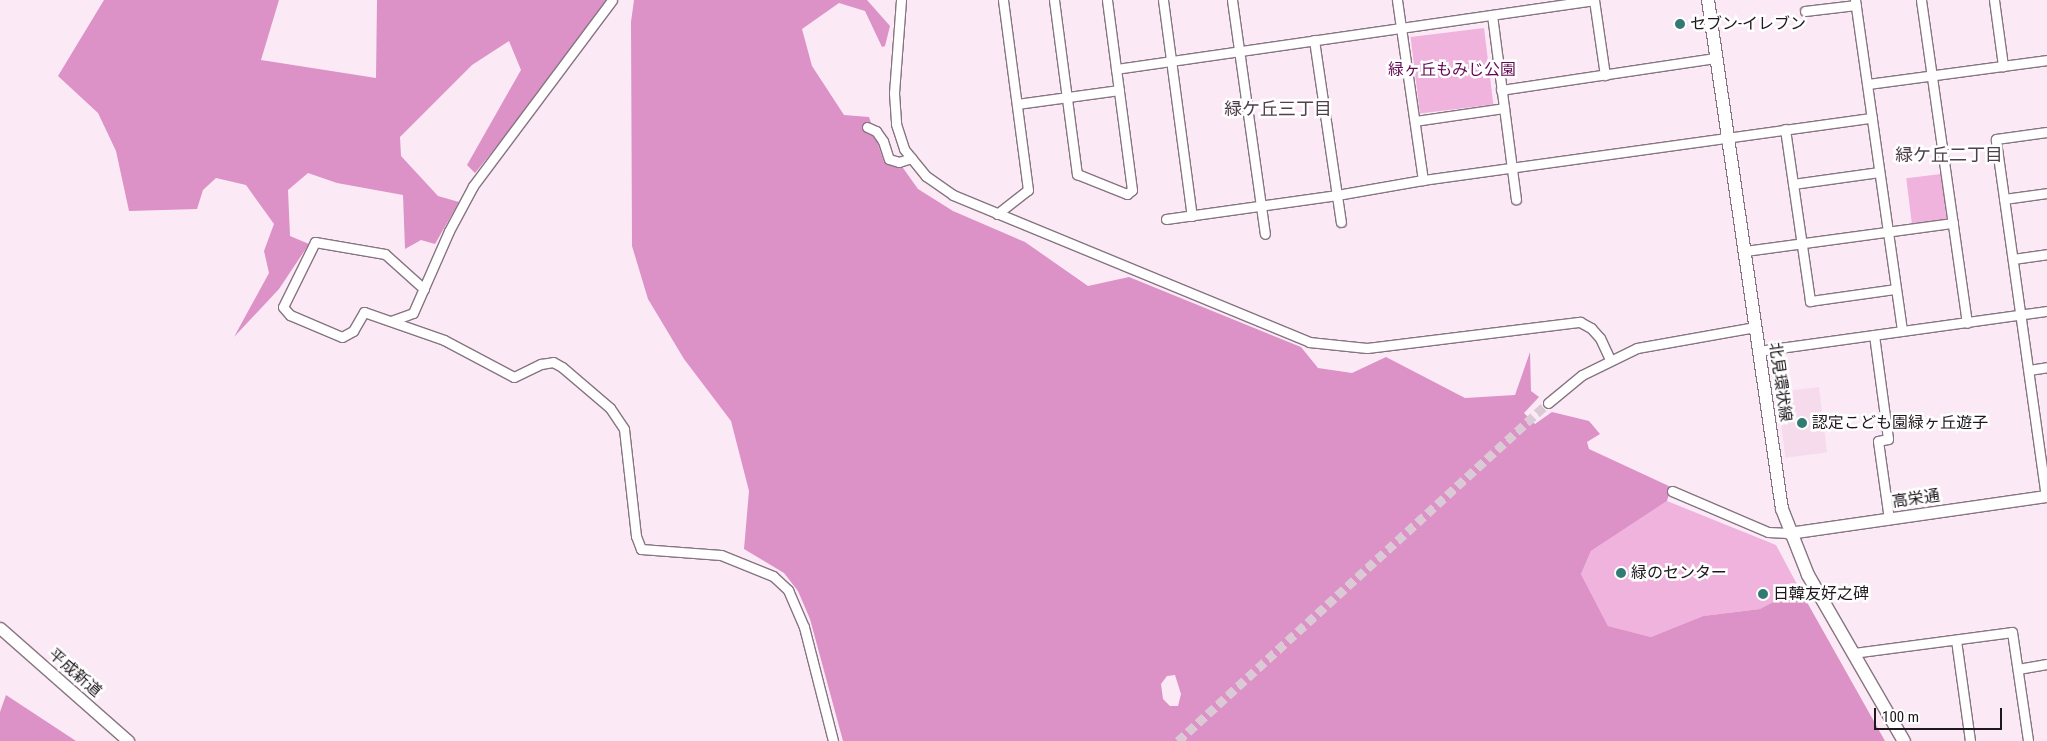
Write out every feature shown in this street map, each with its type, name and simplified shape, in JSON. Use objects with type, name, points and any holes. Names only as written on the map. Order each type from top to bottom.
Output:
[{"type":"main road","name":"北見環状線","points":[[1708,0],[1782,509],[1789,533],[1808,575],[1904,741]]},
{"type":"street","points":[[391,321],[413,313],[449,231],[473,186],[612,0]]},
{"type":"street","points":[[902,0],[894,93],[896,124],[904,149],[911,158],[926,176],[954,195],[1309,342],[1367,348],[1580,322],[1591,328],[1600,338],[1610,359]]},
{"type":"street","points":[[997,214],[1028,190],[1003,0]]},
{"type":"street","points":[[1054,0],[1077,174],[1127,194],[1132,190],[1107,0]]},
{"type":"street","points":[[1163,0],[1192,216]]},
{"type":"street","points":[[1235,0],[1239,51],[1265,234]]},
{"type":"street","points":[[1397,0],[1423,180]]},
{"type":"street","points":[[1116,69],[1492,15],[1563,2],[1593,0],[1605,75]]},
{"type":"street","points":[[1921,0],[1967,323]]},
{"type":"street","points":[[1994,0],[2003,66]]},
{"type":"street","points":[[1805,11],[1855,2],[1902,331]]},
{"type":"street","points":[[1492,15],[1516,199]]},
{"type":"street","points":[[1314,40],[1342,222]]},
{"type":"street","points":[[1502,90],[1716,58]]},
{"type":"street","points":[[1868,84],[2047,60]]},
{"type":"street","points":[[1017,104],[1119,90]]},
{"type":"street","points":[[1415,121],[1504,108]]},
{"type":"street","points":[[1166,219],[1337,195],[1512,167],[1872,118]]},
{"type":"street","points":[[867,126],[876,131],[883,141],[889,160],[899,162],[911,158]]},
{"type":"street","points":[[1785,129],[1810,300],[1895,288]]},
{"type":"street","points":[[2047,132],[1996,138],[2047,496]]},
{"type":"street","points":[[1793,184],[1879,172]]},
{"type":"street","points":[[2004,199],[2047,193]]},
{"type":"street","points":[[1745,251],[1953,223]]},
{"type":"street","points":[[424,289],[385,254],[316,242],[283,307],[290,315],[342,338],[353,331],[364,312],[444,340],[514,377],[541,364],[553,362],[562,367],[610,408],[628,438],[636,536],[641,549],[721,555],[773,576],[785,586],[794,598],[804,627],[833,741]]},
{"type":"street","points":[[2012,259],[2047,254]]},
{"type":"street","points":[[1758,351],[2047,311]]},
{"type":"street","points":[[1548,403],[1582,375],[1610,359],[1669,340],[1755,327]]},
{"type":"street","points":[[1874,335],[1888,439],[1878,441],[1889,519]]},
{"type":"street","points":[[2029,370],[2047,367]]},
{"type":"street","points":[[2037,424],[2047,422]]},
{"type":"street","points":[[1672,491],[1768,532],[1789,533]]},
{"type":"street","name":"高栄通","points":[[1789,533],[2047,496]]},
{"type":"street","name":"平成新道","points":[[0,628],[128,741]]},
{"type":"street","points":[[1854,653],[2012,632],[2028,741]]},
{"type":"street","points":[[1956,640],[1970,741]]},
{"type":"street","points":[[2018,669],[2047,664]]},
{"type":"shaded area","points":[[104,0],[279,0],[261,60],[376,78],[377,0],[607,0],[553,77],[475,173],[467,165],[521,70],[509,41],[472,65],[400,137],[401,156],[438,196],[459,202],[435,244],[421,240],[405,249],[403,195],[337,183],[308,173],[288,190],[290,236],[309,244],[279,289],[234,337],[269,273],[264,251],[274,224],[246,185],[216,178],[203,190],[197,209],[129,211],[116,151],[98,113],[58,76]]},
{"type":"shaded area","points":[[634,0],[867,0],[890,26],[885,46],[882,47],[865,11],[839,3],[802,29],[812,66],[844,115],[869,117],[884,162],[903,168],[918,189],[953,211],[1025,242],[1088,286],[1129,277],[1301,347],[1318,368],[1352,373],[1386,357],[1465,398],[1515,395],[1530,352],[1531,391],[1539,397],[1524,413],[1535,424],[1552,412],[1589,421],[1600,434],[1587,442],[1589,449],[1671,487],[1667,501],[1591,551],[1581,574],[1608,626],[1651,637],[1703,616],[1760,609],[1799,588],[1885,741],[843,741],[810,619],[798,591],[784,573],[744,549],[749,491],[731,421],[684,359],[648,299],[632,246],[631,22]],"holes":[[[1175,675],[1181,694],[1178,706],[1170,706],[1163,699],[1161,684],[1167,676]]]},
{"type":"shaded area","name":"認定こども園緑ヶ丘遊子","points":[[1819,387],[1827,453],[1785,458],[1777,392]]},
{"type":"shaded area","points":[[6,695],[76,741],[0,741],[0,712]]},
{"type":"green space","name":"緑ヶ丘もみじ公園","points":[[1484,28],[1493,104],[1420,113],[1411,37]]},
{"type":"green space","points":[[1941,174],[1947,220],[1912,224],[1906,178]]},
{"type":"green space","points":[[1667,501],[1776,545],[1799,588],[1760,609],[1703,616],[1651,637],[1608,626],[1581,574],[1591,551]]},
{"type":"tunnel","points":[[1178,741],[1548,403]]},
{"type":"place","name":"セブン-イレブン","points":[[1680,24]]},
{"type":"place","name":"認定こども園緑ヶ丘遊子","points":[[1802,423]]},
{"type":"place","name":"緑のセンター","points":[[1621,573]]},
{"type":"place","name":"日韓友好之碑","points":[[1763,594]]},
{"type":"district","name":"緑ケ丘三丁目","points":[[1278,109]]},
{"type":"district","name":"緑ケ丘二丁目","points":[[1949,155]]}]
